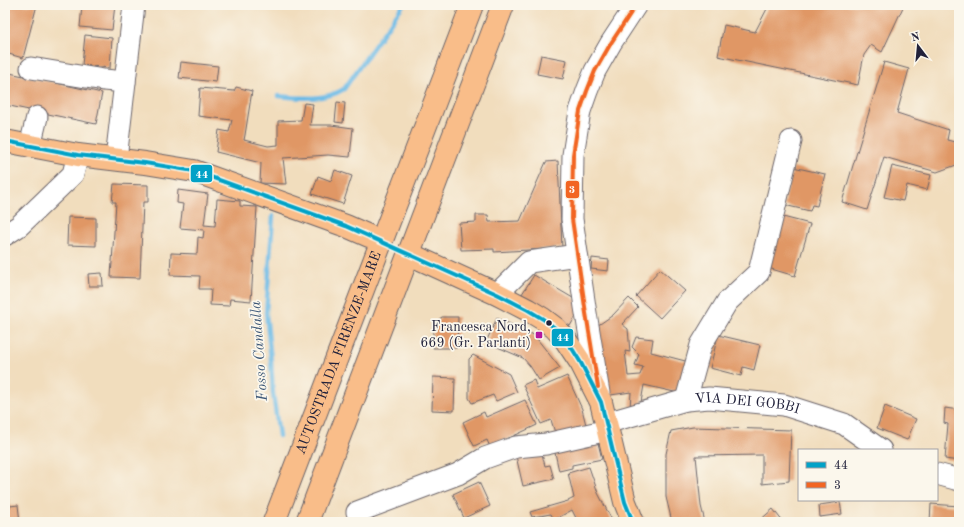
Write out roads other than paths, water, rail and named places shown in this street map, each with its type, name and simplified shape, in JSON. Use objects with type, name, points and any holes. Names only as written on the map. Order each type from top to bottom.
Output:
[{"type":"main road","name":"AUTOSTRADA FIRENZE-MARE","points":[[274,522],[472,5]]},
{"type":"main road","points":[[307,522],[503,5]]},
{"type":"main road","points":[[5,141],[78,155],[145,163],[194,171],[346,226],[369,236]]},
{"type":"main road","points":[[418,258],[497,294],[543,318],[555,328],[569,344],[581,363],[601,402],[625,502],[633,522]]},
{"type":"street","points":[[116,159],[134,5]]},
{"type":"street","points":[[601,402],[572,219],[573,155],[580,111],[587,91],[596,70],[611,43],[636,5]]},
{"type":"street","points":[[31,68],[125,82]]},
{"type":"street","points":[[30,146],[37,117]]},
{"type":"street","points":[[686,400],[701,345],[727,302],[759,272],[791,141]]},
{"type":"street","points":[[5,235],[19,226],[73,174],[78,155]]},
{"type":"street","points":[[497,294],[530,262],[578,255]]},
{"type":"street","name":"VIA DEI GOBBI","points":[[357,512],[458,474],[485,458],[516,448],[546,444],[686,400],[709,398],[784,406],[844,424],[880,449]]},
{"type":"street","points":[[938,474],[959,480]]},
{"type":"waterway","points":[[278,96],[312,98],[337,93],[344,89],[403,5]]},
{"type":"waterway","name":"Fosso Candalla","points":[[273,216],[266,313],[273,393],[279,436]]},
{"type":"tunnel","points":[[369,236],[418,258]]},
{"type":"place","name":"Francesca Nord, 669 (Gr. Parlanti)","points":[[539,335]]}]
